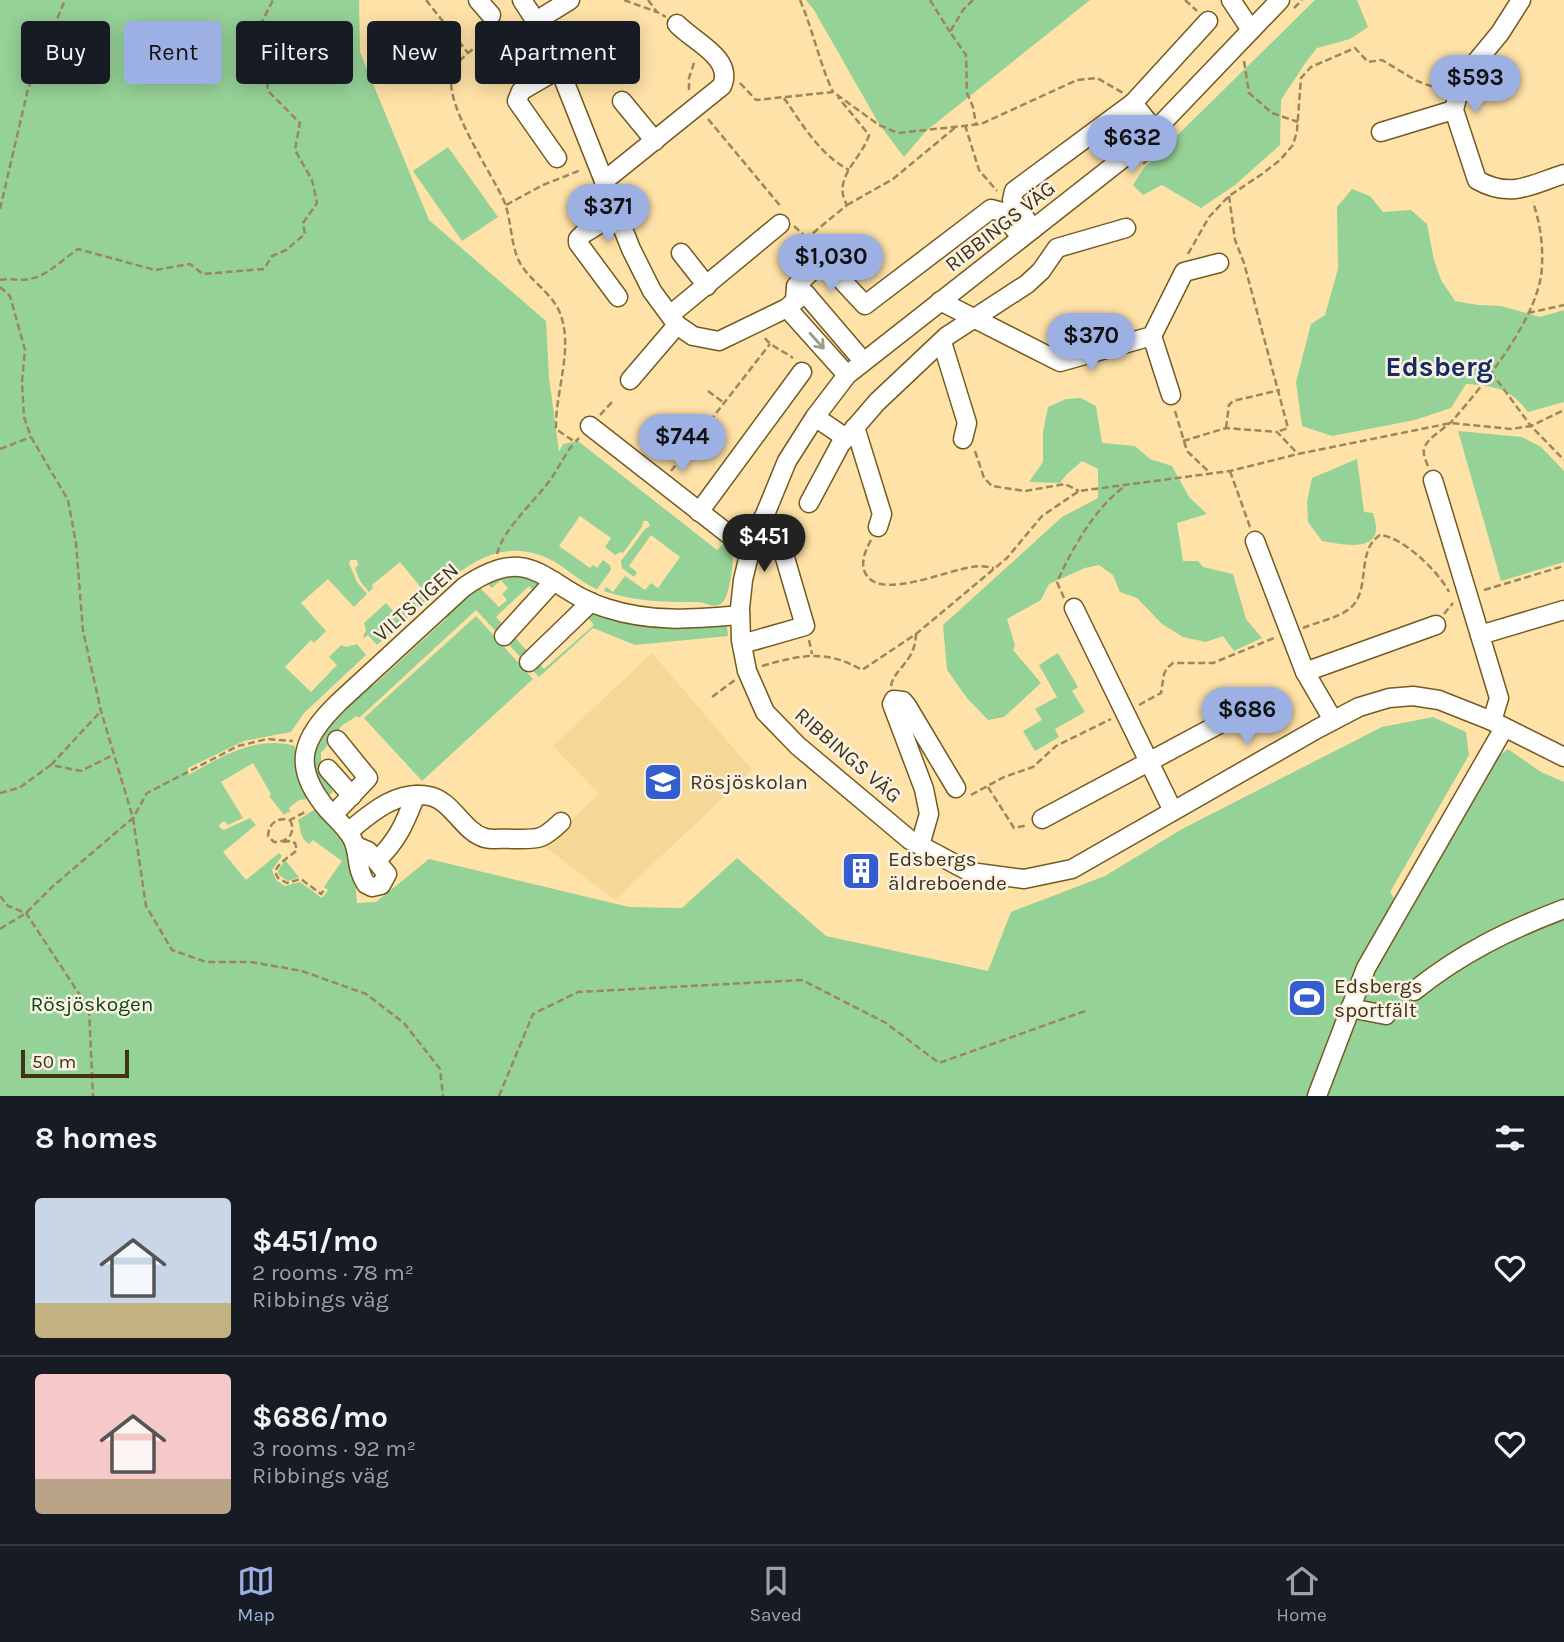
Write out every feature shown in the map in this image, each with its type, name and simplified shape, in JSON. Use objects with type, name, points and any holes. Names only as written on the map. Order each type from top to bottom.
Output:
[{"type":"street","points":[[478,0],[491,15]]},
{"type":"street","points":[[522,0],[535,19],[570,0]]},
{"type":"street","points":[[1231,0],[1251,30]]},
{"type":"street","name":"RIBBINGS VÄG","points":[[1280,0],[1145,141],[847,375],[815,417],[787,461],[750,551],[743,580],[740,615],[747,671],[765,712],[798,746],[910,839],[970,872],[1024,879],[1072,869],[1333,720],[1379,701],[1413,696],[1439,700],[1564,757]]},
{"type":"street","points":[[1521,0],[1500,33],[1472,67],[1459,90],[1454,110],[1477,180],[1492,189],[1530,194],[1564,174]]},
{"type":"street","points":[[1027,233],[1012,200],[1014,191],[1133,103],[1208,21]]},
{"type":"street","points":[[601,173],[655,141],[722,86],[726,77],[718,58],[677,24]]},
{"type":"street","points":[[533,84],[521,91],[517,101],[557,158]]},
{"type":"street","points":[[565,84],[631,249],[652,291],[674,320],[692,336],[719,341],[791,305],[805,293],[863,361]]},
{"type":"street","points":[[622,102],[655,141]]},
{"type":"street","points":[[1133,103],[1155,131]]},
{"type":"street","points":[[1381,132],[1450,111]]},
{"type":"street","points":[[791,305],[796,286],[823,260],[865,305],[991,209],[1002,212],[1027,233]]},
{"type":"street","points":[[617,213],[583,234],[578,243],[618,297]]},
{"type":"street","points":[[630,380],[674,320],[707,286],[780,224]]},
{"type":"street","points":[[808,503],[851,433],[877,402],[942,342],[1027,284],[1041,271],[1058,248],[1126,228]]},
{"type":"street","points":[[681,253],[707,286]]},
{"type":"street","points":[[1171,395],[1152,336],[1185,272],[1220,263]]},
{"type":"street","points":[[940,301],[1060,362],[1152,336]]},
{"type":"street","points":[[791,305],[847,375]]},
{"type":"street","points":[[942,342],[967,423],[963,439]]},
{"type":"street","points":[[699,512],[802,372]]},
{"type":"street","points":[[815,417],[851,433],[882,514],[878,527]]},
{"type":"street","points":[[590,426],[750,551]]},
{"type":"street","points":[[1317,1096],[1366,968],[1498,725],[1499,698],[1433,480]]},
{"type":"street","points":[[742,644],[805,626],[778,534],[763,518]]},
{"type":"street","points":[[1255,541],[1305,671],[1333,720]]},
{"type":"street","name":"VILTSTIGEN","points":[[352,839],[357,868],[366,884],[372,887],[381,885],[387,874],[377,860],[352,839],[310,786],[304,767],[304,751],[311,733],[339,702],[464,587],[484,573],[503,567],[520,566],[538,570],[591,603],[656,620],[740,615]]},
{"type":"street","points":[[504,636],[554,581]]},
{"type":"street","points":[[529,663],[591,603]]},
{"type":"street","points":[[1074,608],[1173,811]]},
{"type":"street","points":[[1480,635],[1564,610]]},
{"type":"street","points":[[1305,671],[1436,625]]},
{"type":"street","points":[[920,845],[929,814],[924,789],[892,704],[897,699],[907,706],[956,788]]},
{"type":"street","points":[[1042,820],[1266,699]]},
{"type":"street","points":[[328,809],[352,796],[368,778],[337,740]]},
{"type":"street","points":[[1546,750],[1564,744]]},
{"type":"street","points":[[328,769],[352,796]]},
{"type":"street","points":[[352,839],[382,805],[416,795],[437,798],[485,838],[545,837],[561,822]]},
{"type":"street","points":[[377,860],[393,845],[402,830],[416,795]]},
{"type":"street","points":[[1414,991],[1446,965],[1525,924],[1564,909]]},
{"type":"street","points":[[1350,1007],[1386,1015]]},
{"type":"path","points":[[0,209],[28,89],[65,0]]},
{"type":"path","points":[[0,280],[13,277],[27,280],[47,274],[54,264],[78,248],[155,270],[190,264],[203,274],[264,269],[272,256],[286,250],[305,234],[303,223],[317,203],[312,180],[295,150],[300,123],[268,91],[264,54],[250,45],[273,0]]},
{"type":"path","points":[[426,0],[468,53]]},
{"type":"path","points":[[625,0],[657,12],[677,24]]},
{"type":"path","points":[[648,0],[657,12]]},
{"type":"path","points":[[800,0],[807,15],[820,64],[833,92],[869,135],[841,188],[846,205]]},
{"type":"path","points":[[930,0],[966,55],[967,93],[976,124]]},
{"type":"path","points":[[950,32],[963,9],[973,0]]},
{"type":"path","points":[[531,21],[535,19]]},
{"type":"path","points":[[703,47],[692,66],[689,78],[691,97],[781,207],[784,216],[780,224]]},
{"type":"path","points":[[1185,272],[1188,255],[1209,217],[1228,196],[1280,160],[1293,145],[1298,122],[1301,78],[1311,67],[1354,48],[1368,62],[1382,60],[1417,81],[1442,91],[1459,90]]},
{"type":"path","points":[[475,49],[459,62],[450,90],[456,110],[506,205],[512,238],[521,264],[540,284],[559,311],[566,336],[556,409],[556,429],[575,442]]},
{"type":"path","points":[[1244,61],[1249,93],[1272,113],[1298,122]]},
{"type":"path","points":[[726,77],[737,79],[756,100],[833,92],[879,124],[898,133],[976,124],[1077,80],[1097,78],[1124,93],[1133,103]]},
{"type":"path","points":[[784,98],[810,135],[839,165],[849,170]]},
{"type":"path","points":[[965,125],[979,170],[998,192],[1012,200]]},
{"type":"path","points":[[823,260],[807,238],[846,205],[893,179],[957,126]]},
{"type":"path","points":[[506,205],[543,186],[601,173]]},
{"type":"path","points":[[1524,205],[1530,194]]},
{"type":"path","points":[[1433,480],[1424,449],[1427,443],[1451,423],[1491,372],[1507,351],[1534,304],[1542,267],[1540,225],[1530,194]]},
{"type":"path","points":[[1183,441],[1226,428],[1277,432],[1288,428],[1244,262],[1235,240],[1228,196]]},
{"type":"path","points":[[0,287],[9,296],[25,350],[22,382],[24,417],[31,437],[68,500],[76,544],[83,631],[101,711],[133,818],[146,906],[172,950],[206,962],[251,962],[302,971],[366,994],[404,1023],[440,1069],[443,1096]]},
{"type":"path","points":[[1528,313],[1564,305]]},
{"type":"path","points":[[756,323],[770,344],[804,366],[802,372]]},
{"type":"path","points":[[662,483],[770,344]]},
{"type":"path","points":[[1491,372],[1531,426],[1564,460]]},
{"type":"path","points":[[1226,428],[1229,405],[1233,401],[1280,390]]},
{"type":"path","points":[[708,391],[724,403]]},
{"type":"path","points":[[1171,395],[1183,441],[1194,459],[1210,473]]},
{"type":"path","points":[[607,407],[612,401]]},
{"type":"path","points":[[712,697],[747,671],[813,654],[844,659],[862,670],[916,634],[1007,558],[1042,516],[1079,491],[1230,471],[1298,454],[1451,423],[1511,429],[1531,426],[1564,410]]},
{"type":"path","points":[[496,561],[499,546],[506,535],[550,481],[563,457],[590,426]]},
{"type":"path","points":[[1277,432],[1298,454]]},
{"type":"path","points":[[0,449],[31,437]]},
{"type":"path","points":[[963,439],[975,452],[984,478],[992,486],[1025,491],[1065,484],[1079,491]]},
{"type":"path","points":[[1230,471],[1248,520]]},
{"type":"path","points":[[1074,608],[1062,596],[1057,582],[1071,552],[1102,507],[1128,484]]},
{"type":"path","points":[[878,527],[865,550],[863,565],[868,577],[879,585],[901,584],[973,566],[994,568]]},
{"type":"path","points":[[956,788],[968,796],[1004,777],[1033,767],[1046,758],[1056,746],[1161,693],[1164,674],[1173,663],[1213,663],[1350,609],[1360,591],[1368,549],[1380,535],[1394,539],[1414,553],[1438,574],[1456,601],[1564,566]]},
{"type":"path","points":[[897,699],[892,694],[892,680],[912,655],[916,634]]},
{"type":"path","points":[[0,793],[19,788],[51,765],[101,711]]},
{"type":"path","points":[[0,929],[26,913],[52,887],[133,818],[147,793],[238,746],[267,739],[300,741]]},
{"type":"path","points":[[51,765],[81,771],[113,755]]},
{"type":"path","points":[[988,787],[1014,828],[1042,820]]},
{"type":"path","points":[[324,890],[321,894],[300,879],[288,883],[278,878],[276,869],[297,850],[295,844],[290,841],[274,842],[268,836],[269,827],[274,822],[328,809]]},
{"type":"path","points":[[283,842],[293,831],[290,820]]},
{"type":"path","points":[[0,896],[8,906],[26,913],[89,1009],[93,1096]]},
{"type":"path","points":[[499,1096],[533,1014],[578,992],[802,979],[886,1023],[939,1063],[1086,1011]]},
{"type":"shaded area","name":"Rösjöskolan","points":[[652,653],[752,770],[615,900],[544,846],[599,794],[553,746]]},
{"type":"green space","name":"Rösjöskogen","points":[[0,0],[359,0],[360,52],[367,69],[367,84],[373,84],[429,220],[546,321],[549,377],[559,452],[563,444],[578,441],[717,550],[724,543],[734,550],[731,556],[733,562],[729,588],[720,604],[714,606],[697,602],[628,597],[604,591],[606,587],[613,592],[625,576],[645,590],[651,583],[658,588],[680,557],[651,535],[629,566],[637,572],[634,577],[622,568],[621,561],[650,526],[648,521],[643,521],[642,527],[623,553],[615,555],[605,547],[611,538],[580,516],[559,546],[590,568],[593,565],[597,568],[603,560],[610,565],[611,570],[597,589],[547,558],[529,552],[497,553],[482,558],[454,576],[377,645],[368,635],[363,637],[366,630],[364,623],[386,603],[395,613],[423,590],[400,562],[372,585],[373,588],[369,592],[360,581],[355,568],[358,565],[357,560],[351,560],[349,563],[357,582],[367,594],[354,607],[328,579],[301,603],[326,631],[314,643],[311,640],[285,667],[311,692],[337,665],[329,657],[341,645],[346,647],[357,644],[366,655],[304,713],[291,732],[244,741],[188,768],[188,775],[226,755],[266,743],[295,746],[298,774],[309,799],[299,800],[289,808],[290,813],[284,815],[269,796],[271,794],[253,763],[221,782],[243,818],[228,825],[224,821],[219,825],[220,828],[224,830],[250,818],[256,825],[223,852],[246,880],[279,853],[282,856],[272,870],[276,880],[285,886],[300,882],[322,898],[328,890],[324,887],[342,861],[313,840],[309,844],[303,839],[298,820],[320,806],[352,849],[357,903],[376,902],[429,859],[629,907],[682,908],[737,858],[826,936],[988,971],[1011,912],[1105,876],[1182,829],[1382,727],[1433,717],[1466,732],[1469,755],[1390,892],[1402,909],[1496,758],[1508,749],[1541,772],[1564,782],[1564,1096],[0,1096]]},
{"type":"green space","points":[[806,0],[1090,0],[926,131],[904,157],[879,124]]},
{"type":"green space","points":[[1315,0],[1357,0],[1368,27],[1350,39],[1317,48],[1306,62],[1281,100],[1280,145],[1235,185],[1201,208],[1162,185],[1143,195],[1133,185],[1144,168]]},
{"type":"green space","points":[[448,147],[498,217],[462,241],[413,171]]},
{"type":"green space","points":[[1352,189],[1370,196],[1383,212],[1411,210],[1427,224],[1441,280],[1455,301],[1501,306],[1540,317],[1564,310],[1564,402],[1528,412],[1508,393],[1466,384],[1451,408],[1415,420],[1332,436],[1302,426],[1296,382],[1311,324],[1325,315],[1338,269],[1337,207]]},
{"type":"green space","points":[[1081,398],[1096,406],[1102,443],[1135,446],[1150,459],[1172,466],[1189,497],[1207,514],[1177,523],[1183,561],[1198,561],[1203,567],[1233,574],[1246,619],[1262,638],[1234,651],[1223,636],[1206,642],[1183,637],[1162,624],[1137,598],[1120,592],[1113,575],[1099,565],[1085,568],[1049,584],[1041,600],[1007,619],[1015,645],[1013,650],[1041,683],[1004,717],[988,720],[967,698],[947,670],[943,625],[1062,517],[1098,498],[1098,469],[1082,461],[1060,483],[1029,482],[1043,462],[1043,432],[1048,407],[1066,399]]},
{"type":"green space","points":[[1458,431],[1522,437],[1541,447],[1564,471],[1564,562],[1501,581]]},
{"type":"green space","points":[[1357,459],[1364,512],[1373,513],[1376,524],[1374,537],[1369,542],[1354,545],[1322,541],[1308,522],[1307,502],[1312,478]]},
{"type":"green space","points":[[508,572],[537,580],[539,588],[536,594],[529,586],[496,617],[544,669],[594,625],[587,617],[593,611],[599,611],[603,617],[623,622],[664,628],[725,625],[728,636],[635,645],[593,628],[539,677],[476,610],[359,718],[357,716],[341,726],[321,753],[321,771],[333,792],[327,797],[318,783],[312,758],[314,742],[323,728],[366,687],[374,685],[446,619],[448,611],[475,587],[481,589],[499,607],[507,600],[502,594],[508,588],[501,580],[492,588],[486,582]]},
{"type":"green space","points":[[476,616],[533,679],[422,781],[364,718]]},
{"type":"green space","points":[[1058,653],[1078,687],[1072,691],[1085,712],[1055,729],[1059,737],[1035,751],[1023,731],[1042,720],[1035,709],[1057,697],[1039,665]]},
{"type":"green space","points":[[285,860],[299,877],[288,881],[279,875],[278,871]]},
{"type":"place","name":"Rösjöskolan","points":[[663,782]]},
{"type":"place","name":"Edsbergs äldreboende","points":[[861,871]]},
{"type":"place","name":"Edsbergs sportfält","points":[[1307,998]]},
{"type":"district","name":"Edsberg","points":[[1439,366]]}]
